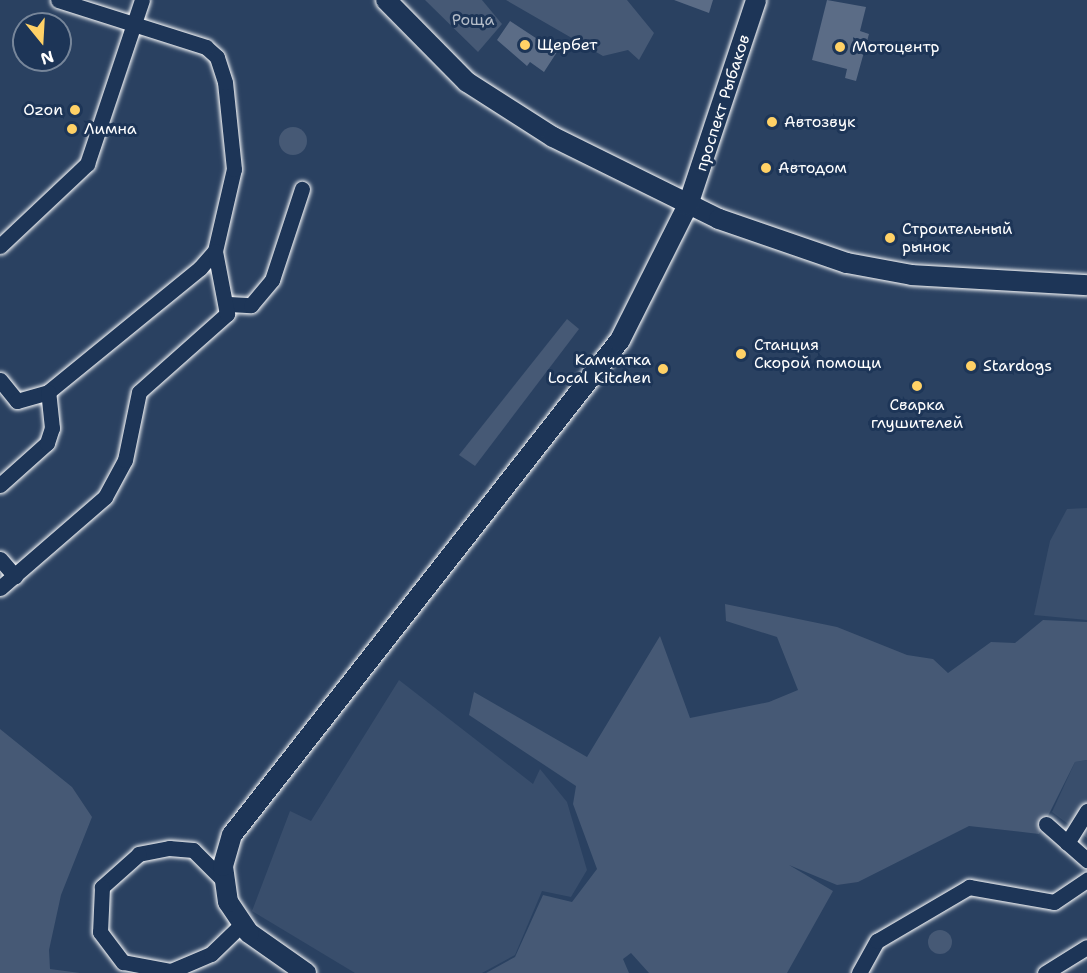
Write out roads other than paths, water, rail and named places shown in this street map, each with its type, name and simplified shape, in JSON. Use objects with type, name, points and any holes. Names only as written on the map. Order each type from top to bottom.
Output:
[{"type":"main road","points":[[386,0],[467,82],[554,137],[688,205],[847,263],[948,279],[1087,285]]},
{"type":"main road","name":"проспект Рыбаков","points":[[222,879],[225,854],[246,813],[620,340],[688,205],[756,0]]},
{"type":"main road","points":[[222,879],[228,902],[242,924],[306,973]]},
{"type":"street","points":[[0,588],[105,496],[125,460],[139,392],[227,314],[229,304],[215,251],[234,169],[225,82],[217,57],[206,47],[135,22],[58,0]]},
{"type":"street","points":[[0,246],[87,164],[142,0]]},
{"type":"street","points":[[229,304],[251,305],[272,280],[302,189]]},
{"type":"street","points":[[0,380],[17,401],[48,392],[215,251]]},
{"type":"street","points":[[0,485],[46,443],[52,428],[48,392]]},
{"type":"street","points":[[0,559],[15,576]]},
{"type":"street","points":[[1067,843],[1087,811]]},
{"type":"street","points":[[1046,824],[1087,860]]},
{"type":"street","points":[[222,879],[194,850],[169,848],[139,854],[102,887],[100,932],[123,962],[171,971],[211,954],[242,924]]},
{"type":"street","points":[[859,973],[877,941],[969,887],[1054,902],[1087,880]]},
{"type":"street","points":[[1045,973],[1087,947]]},
{"type":"place","name":"Щербет","points":[[525,45]]},
{"type":"place","name":"Мотоцентр","points":[[840,47]]},
{"type":"place","name":"Ozon","points":[[75,110]]},
{"type":"place","name":"Автозвук","points":[[772,122]]},
{"type":"place","name":"Лимна","points":[[72,129]]},
{"type":"place","name":"Автодом","points":[[766,168]]},
{"type":"place","name":"Строительный рынок","points":[[890,238]]},
{"type":"place","name":"Станция Скорой помощи","points":[[741,354]]},
{"type":"place","name":"Stardogs","points":[[971,366]]},
{"type":"place","name":"Камчатка Local Kitchen","points":[[663,369]]},
{"type":"place","name":"Сварка глушителей","points":[[917,386]]},
{"type":"park label","name":"Роща","points":[[473,20]]}]
